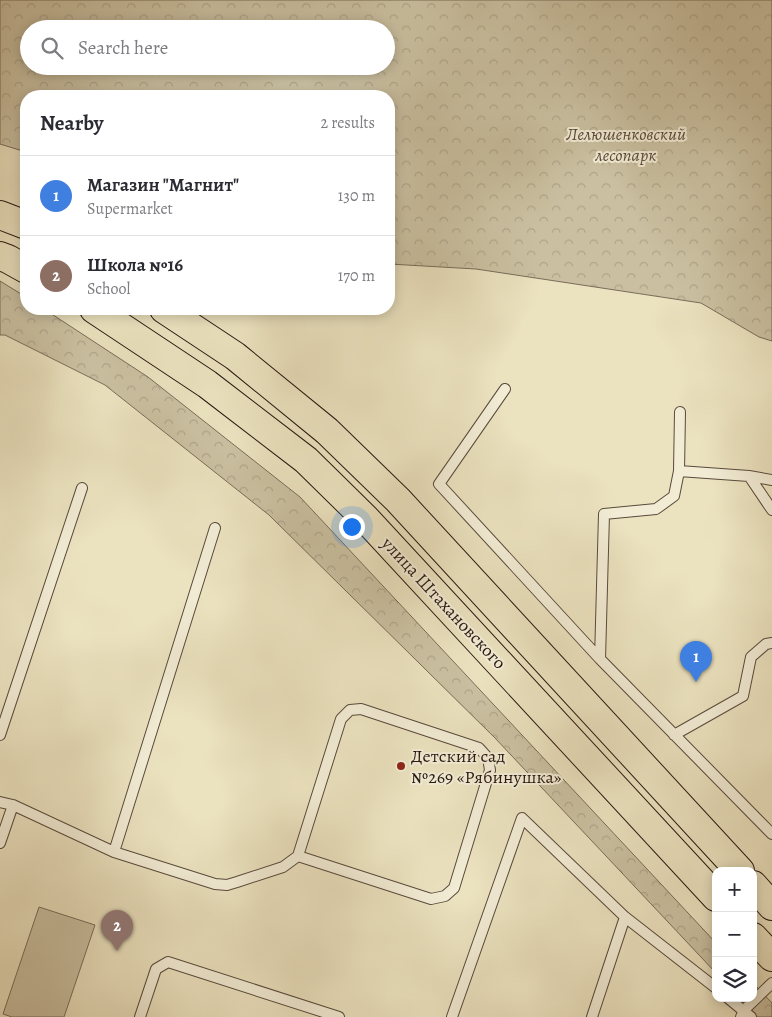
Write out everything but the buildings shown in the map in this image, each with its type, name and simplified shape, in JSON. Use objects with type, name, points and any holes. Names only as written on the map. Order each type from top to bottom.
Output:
[{"type":"main road","points":[[0,215],[20,223]]},
{"type":"main road","points":[[0,256],[20,266]]},
{"type":"main road","name":"улица Штахановского","points":[[103,315],[206,384],[306,460],[366,519],[712,893]]},
{"type":"main road","name":"улица Штахановского","points":[[173,315],[235,356],[328,431],[398,500],[736,867]]},
{"type":"main road","points":[[757,889],[772,906]]},
{"type":"main road","points":[[757,941],[772,958]]},
{"type":"lane","points":[[505,389],[439,484],[600,659],[772,834]]},
{"type":"lane","points":[[600,659],[604,514],[656,508],[674,496],[679,471],[680,412]]},
{"type":"lane","points":[[679,471],[749,476],[772,480]]},
{"type":"lane","points":[[749,476],[772,510]]},
{"type":"lane","points":[[0,735],[82,488]]},
{"type":"lane","points":[[114,852],[215,528]]},
{"type":"lane","points":[[674,735],[743,696],[751,657],[766,644],[772,643]]},
{"type":"lane","points":[[0,802],[13,806],[114,852],[215,884],[227,885],[283,868],[298,856],[341,719],[350,710],[361,709],[479,748],[488,758],[490,770],[454,888],[445,896],[431,899],[298,856]]},
{"type":"lane","points":[[0,843],[13,806]]},
{"type":"lane","points":[[452,1017],[522,818],[625,917],[712,985]]},
{"type":"lane","points":[[592,1017],[625,917]]},
{"type":"lane","points":[[140,1017],[156,969],[168,962],[339,1017]]},
{"type":"lane","points":[[732,1002],[745,1015],[772,983]]},
{"type":"green space","name":"Лелюшенковский лесопарк","points":[[0,0],[772,0],[772,341],[759,337],[701,303],[476,269],[395,264],[395,90],[20,90],[20,150],[0,144]]},
{"type":"green space","points":[[0,281],[20,293],[20,315],[53,315],[148,377],[300,497],[712,939],[712,969],[495,738],[269,515],[105,385],[5,335],[0,335]]},
{"type":"green space","points":[[39,907],[95,925],[64,1017],[12,1017],[3,1014]]},
{"type":"green space","points":[[757,987],[772,1003],[772,1017],[757,1017],[743,1002],[757,1002]]},
{"type":"place","name":"Магазин \"Магнит\"","points":[[696,682]]},
{"type":"place","name":"Детский сад №269 «Рябинушка»","points":[[401,766]]},
{"type":"place","name":"Школа №16","points":[[117,951]]}]
